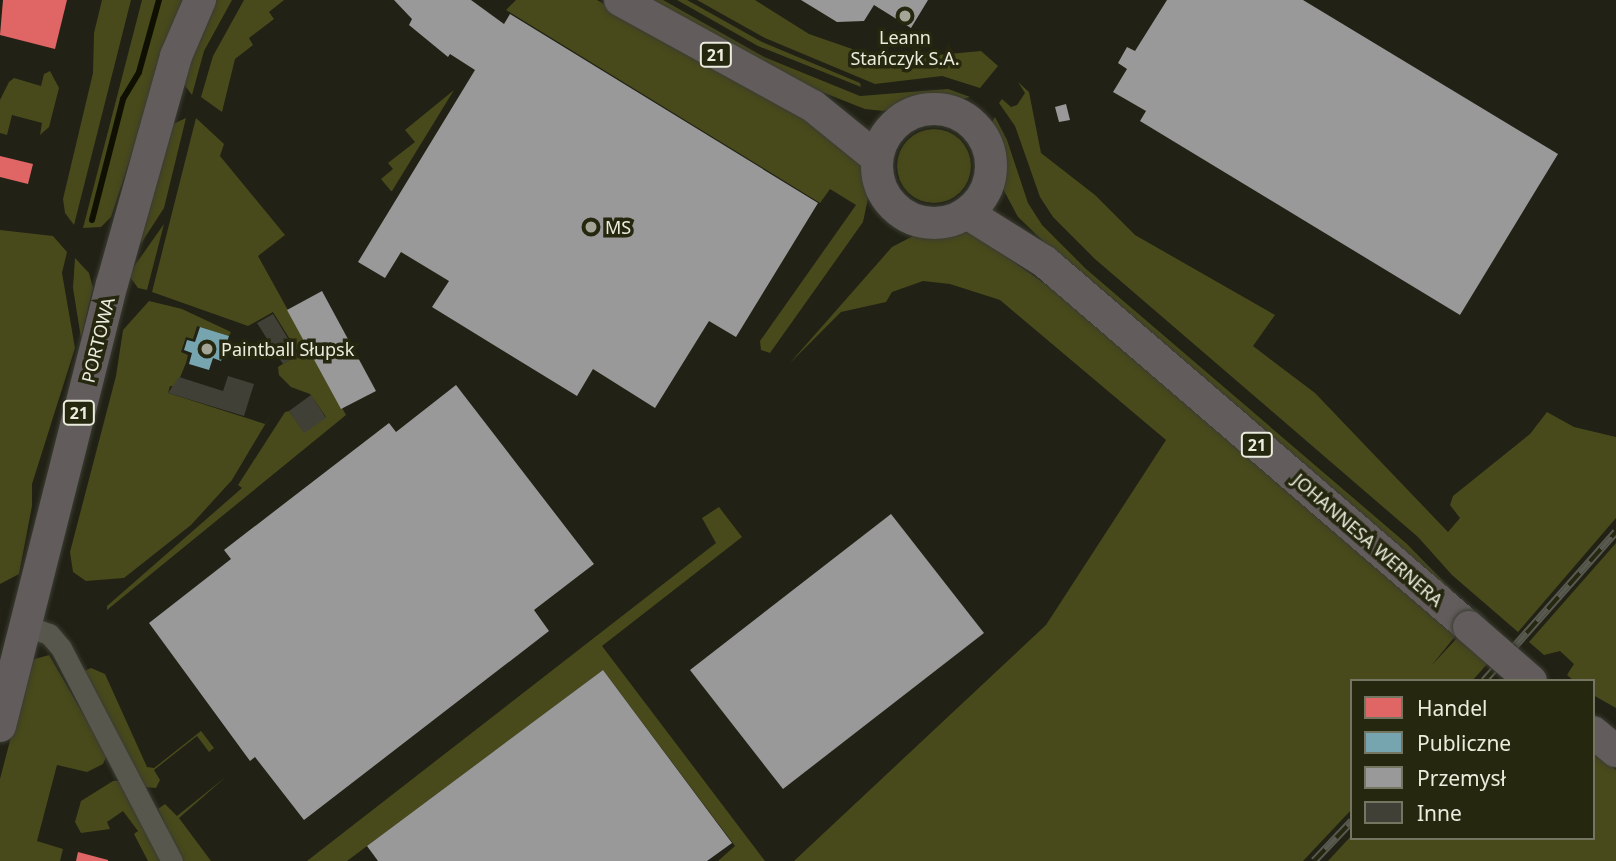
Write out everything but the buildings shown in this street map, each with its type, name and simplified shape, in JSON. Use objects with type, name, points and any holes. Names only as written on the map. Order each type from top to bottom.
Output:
[{"type":"main road","name":"PORTOWA","points":[[0,726],[163,97],[200,0]]},
{"type":"main road","name":"21","points":[[620,0],[813,106],[877,158]]},
{"type":"main road","name":"21","points":[[813,106],[891,128]]},
{"type":"main road","points":[[920,110],[954,112],[969,121],[990,153],[976,202],[938,223],[910,218],[886,197],[877,158],[891,128],[920,110]]},
{"type":"main road","name":"JOHANNESA WERNERA","points":[[976,202],[1529,679]]},
{"type":"main road","points":[[1595,735],[1616,751]]},
{"type":"street","points":[[26,626],[48,634],[61,648],[172,861]]},
{"type":"shaded area","points":[[102,0],[131,0],[74,225],[65,213],[63,199],[93,73],[94,33]]},
{"type":"shaded area","points":[[142,0],[182,0],[111,217],[101,227],[83,228]]},
{"type":"shaded area","points":[[216,0],[232,0],[204,51],[192,95],[183,83],[195,42]]},
{"type":"shaded area","points":[[244,0],[284,0],[269,12],[274,19],[249,38],[253,45],[235,59],[222,112],[201,97],[213,56]]},
{"type":"shaded area","points":[[516,0],[597,0],[805,119],[863,164],[870,189],[863,222],[770,353],[761,350],[760,341],[856,205],[830,189],[820,203],[506,10]]},
{"type":"shaded area","points":[[640,0],[663,0],[764,57],[860,96],[948,89],[970,97],[956,101],[927,98],[883,111],[865,109],[776,74]]},
{"type":"shaded area","points":[[677,0],[687,0],[762,42],[860,83],[861,87],[758,46]]},
{"type":"shaded area","points":[[697,0],[755,0],[809,34],[884,60],[981,51],[998,66],[980,88],[942,76],[875,84],[765,38]]},
{"type":"shaded area","points":[[50,71],[59,88],[49,127],[40,135],[42,123],[12,115],[7,135],[0,133],[0,100],[9,82],[14,78],[41,86],[44,74]]},
{"type":"shaded area","points":[[1018,82],[1029,92],[1041,153],[1095,195],[1135,235],[1275,315],[1253,346],[1315,393],[1448,532],[1460,518],[1450,505],[1453,496],[1530,434],[1547,412],[1574,427],[1616,437],[1616,518],[1518,632],[1452,575],[1418,537],[1095,259],[1053,217],[1040,197],[1015,126],[999,103],[1002,99],[1011,107],[1017,105],[1025,93]]},
{"type":"shaded area","points":[[454,90],[391,191],[381,179],[393,169],[388,163],[415,142],[405,130]]},
{"type":"shaded area","points":[[995,117],[1007,140],[1028,203],[1042,225],[1086,269],[1407,544],[1477,616],[1071,268],[1018,217],[1002,187],[991,124]]},
{"type":"shaded area","points":[[186,118],[164,208],[140,245],[171,125]]},
{"type":"shaded area","points":[[196,118],[224,144],[220,156],[285,235],[258,256],[346,415],[107,610],[107,606],[242,488],[238,485],[285,412],[289,411],[304,432],[326,417],[310,394],[291,387],[279,375],[278,367],[299,354],[273,312],[248,326],[152,292]]},
{"type":"shaded area","points":[[934,129],[955,135],[965,145],[971,166],[965,187],[955,197],[934,203],[913,197],[903,187],[897,166],[903,145],[913,135]]},
{"type":"shaded area","points":[[164,224],[147,290],[138,288],[130,277],[135,265]]},
{"type":"shaded area","points":[[0,230],[53,236],[67,252],[62,273],[75,348],[32,484],[32,506],[19,574],[0,584]]},
{"type":"shaded area","points":[[970,232],[1073,303],[1457,634],[1431,666],[1458,637],[1489,662],[1474,679],[1350,679],[1350,811],[1303,861],[794,861],[1046,625],[1166,440],[1000,300],[950,284],[923,281],[892,292],[886,302],[841,312],[789,364],[892,247],[915,235]]},
{"type":"shaded area","points":[[75,258],[89,273],[93,288],[81,338],[73,288]]},
{"type":"shaded area","points":[[149,301],[182,309],[231,332],[229,336],[197,326],[193,339],[186,337],[181,352],[188,355],[186,363],[176,387],[170,386],[168,393],[265,424],[273,411],[232,480],[191,525],[124,578],[86,581],[73,572],[70,552],[116,376],[123,330]]},
{"type":"shaded area","points":[[719,507],[742,537],[602,646],[765,861],[718,861],[735,846],[603,670],[347,861],[307,861],[716,543],[702,518]]},
{"type":"shaded area","points":[[1616,543],[1616,708],[1595,696],[1595,679],[1572,679],[1567,675],[1574,664],[1560,651],[1544,655],[1529,642]]},
{"type":"shaded area","points":[[49,655],[107,755],[103,764],[87,772],[57,765],[37,841],[63,849],[60,861],[0,861],[0,779],[31,660]]},
{"type":"shaded area","points":[[91,668],[105,674],[147,767],[154,768],[201,731],[214,748],[209,752],[197,736],[154,770],[160,780],[156,788],[144,787],[82,672]]},
{"type":"shaded area","points":[[1595,752],[1616,770],[1616,861],[1328,861],[1350,837],[1350,840],[1595,840]]},
{"type":"shaded area","points":[[227,776],[179,818],[211,861],[182,861],[158,809],[165,804],[177,816]]},
{"type":"shaded area","points":[[113,781],[119,781],[163,861],[148,861],[134,834],[138,831],[123,811],[107,822],[110,829],[81,833],[75,822],[81,801]]},
{"type":"waterway","points":[[92,220],[123,99],[139,72],[159,0]]},
{"type":"railway","points":[[1486,679],[1616,532]]},
{"type":"railway","points":[[1314,861],[1350,823]]},
{"type":"place","name":"Leann Stańczyk S.A.","points":[[905,16]]},
{"type":"place","name":"MS","points":[[591,227]]},
{"type":"place","name":"Paintball Słupsk","points":[[207,349]]}]
